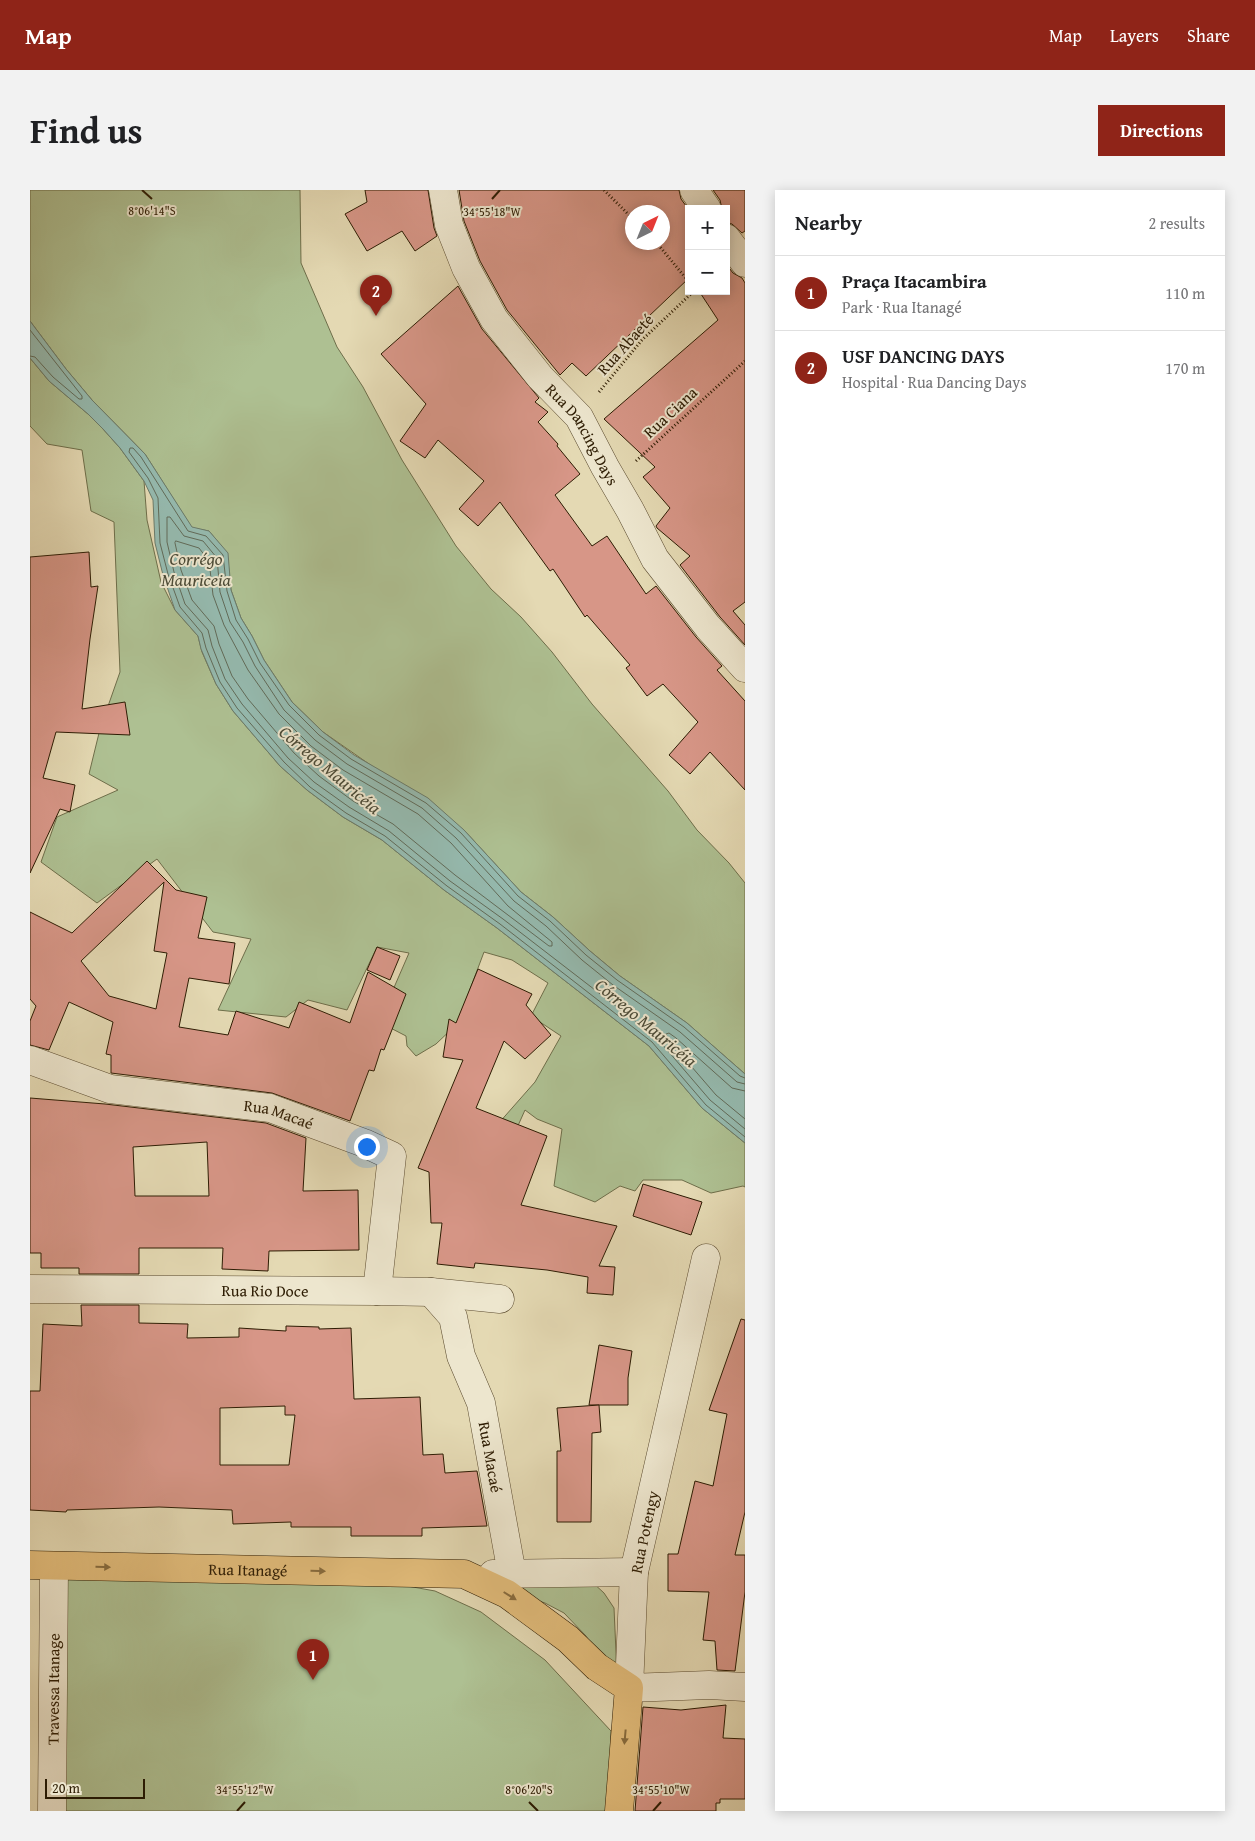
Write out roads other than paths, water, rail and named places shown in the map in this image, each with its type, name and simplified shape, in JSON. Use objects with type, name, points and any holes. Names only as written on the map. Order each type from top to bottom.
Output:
[{"type":"main road","name":"Rua Itanagé","points":[[42,1565],[464,1574],[514,1598],[568,1639],[597,1667],[629,1688]]},
{"type":"main road","name":"Rua Potengy","points":[[619,1811],[629,1688]]},
{"type":"street","name":"Rua Dancing Days","points":[[443,190],[449,225],[462,259],[494,318],[540,377],[579,417],[655,559],[708,627],[745,668]]},
{"type":"street","points":[[694,190],[704,205]]},
{"type":"street","points":[[730,243],[745,263]]},
{"type":"street","name":"Rua Macaé","points":[[30,1060],[110,1089],[270,1108],[364,1143],[392,1156],[377,1291]]},
{"type":"street","name":"Rua Potengy","points":[[629,1688],[634,1572],[706,1258]]},
{"type":"street","name":"Rua Rio Doce","points":[[30,1289],[431,1292],[500,1299]]},
{"type":"street","name":"Rua Macaé","points":[[431,1292],[453,1317],[461,1356],[481,1403],[512,1574]]},
{"type":"street","name":"Travessa Itanage","points":[[42,1565],[52,1811]]},
{"type":"street","name":"Rua Itanagé","points":[[464,1574],[634,1572]]},
{"type":"street","points":[[629,1688],[709,1685],[745,1687]]},
{"type":"water","name":"Corrégo Mauriceia","points":[[30,321],[92,400],[145,454],[192,527],[209,531],[228,553],[231,590],[241,618],[264,660],[292,702],[323,732],[354,755],[428,798],[464,830],[521,892],[553,917],[620,976],[687,1023],[745,1074],[745,1143],[702,1108],[649,1046],[497,928],[444,890],[382,840],[343,817],[307,790],[280,766],[233,711],[216,684],[201,649],[198,636],[175,610],[155,543],[153,500],[144,481],[120,448],[103,429],[49,381],[30,358]]},
{"type":"place","name":"USF DANCING DAYS","points":[[376,316]]},
{"type":"place","name":"Praça Itacambira","points":[[313,1680]]},
{"type":"water label","name":"Córrego Mauricéia","points":[[330,770]]},
{"type":"water label","name":"Córrego Mauricéia","points":[[646,1023]]}]
